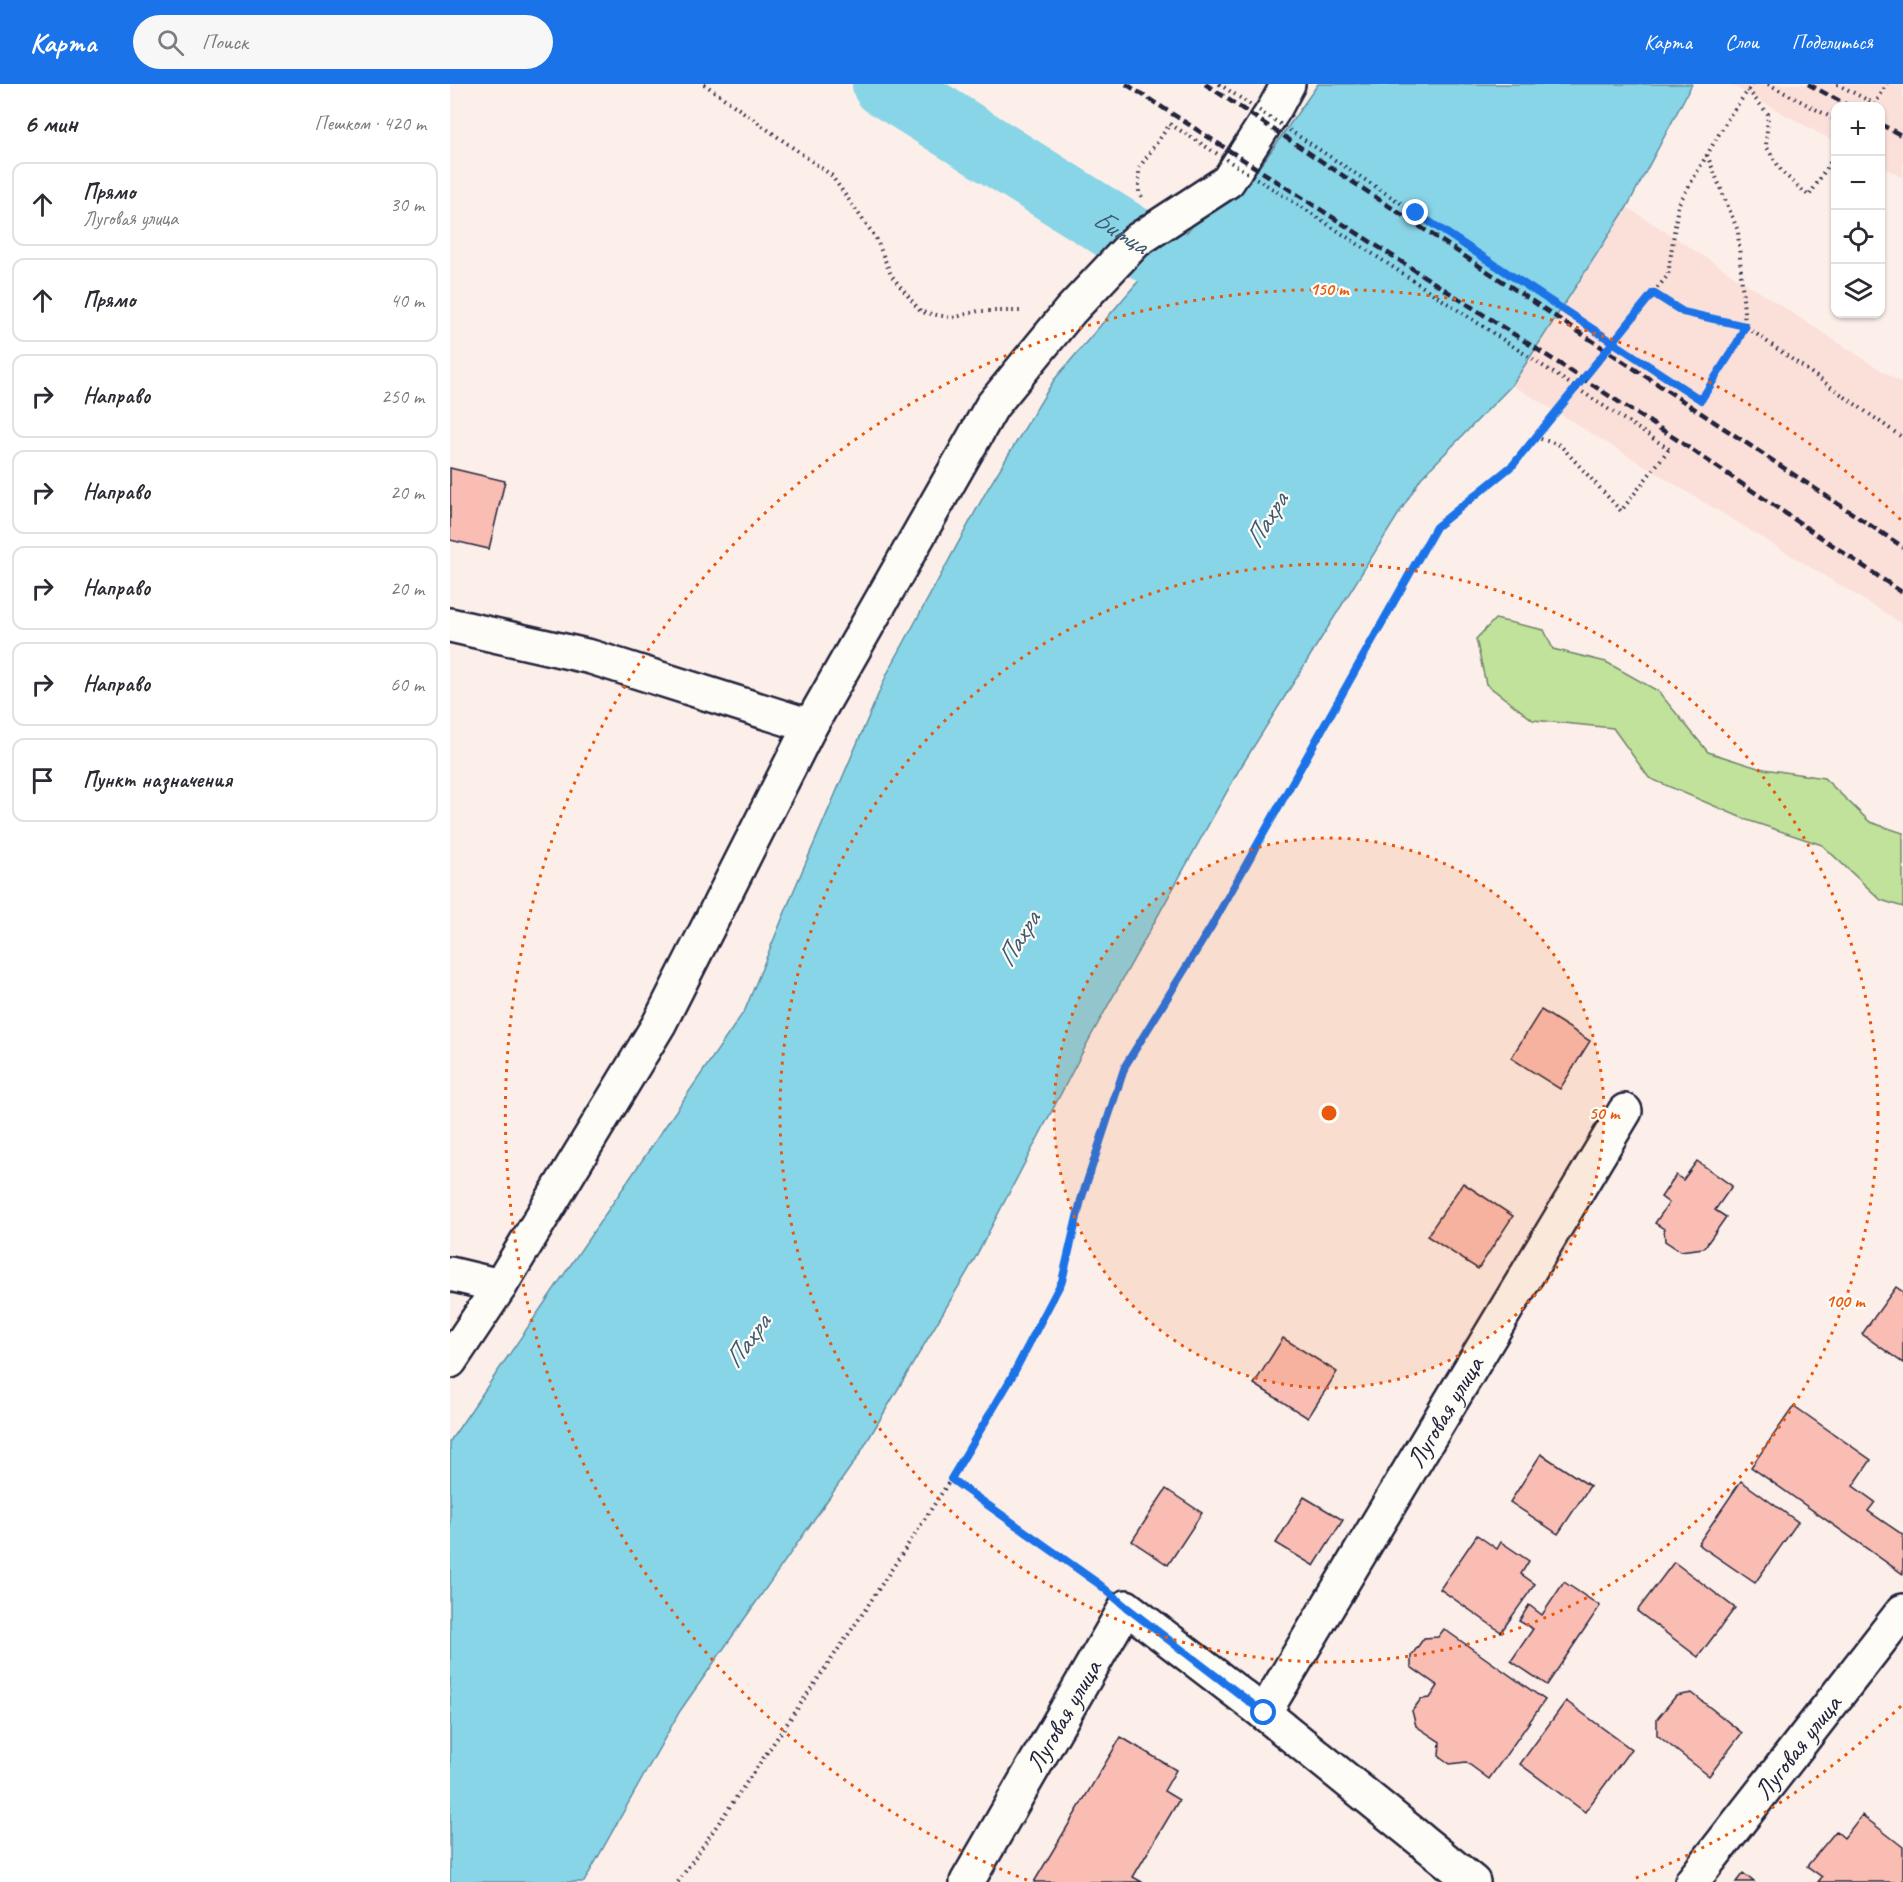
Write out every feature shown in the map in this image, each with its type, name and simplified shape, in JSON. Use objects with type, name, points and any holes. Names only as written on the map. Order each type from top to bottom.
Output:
[{"type":"street","points":[[450,1361],[500,1286],[659,1024],[810,726],[992,406],[1070,311],[1136,241],[1228,181],[1288,84]]},
{"type":"street","points":[[450,625],[591,657],[810,726]]},
{"type":"street","name":"Луговая улица","points":[[1264,1713],[1625,1112]]},
{"type":"street","points":[[450,1275],[500,1286]]},
{"type":"street","points":[[1126,1607],[1264,1713],[1473,1882]]},
{"type":"street","name":"Луговая улица","points":[[967,1882],[1126,1607]]},
{"type":"street","name":"Луговая улица","points":[[1692,1882],[1903,1611]]},
{"type":"path","points":[[704,84],[831,175],[876,238],[891,275],[921,312],[952,318],[978,310],[1070,311]]},
{"type":"path","points":[[1219,84],[1701,400],[1737,343],[1745,326],[1738,231],[1707,155]]},
{"type":"path","points":[[678,1882],[859,1619],[951,1479],[1009,1382],[1062,1281],[1081,1200],[1125,1066],[1211,927],[1436,527],[1513,465],[1668,275],[1678,205],[1730,115],[1753,84]]},
{"type":"path","points":[[1768,84],[1831,117]]},
{"type":"path","points":[[1837,84],[1875,104],[1887,84]]},
{"type":"path","points":[[1748,90],[1768,114],[1766,146],[1782,172],[1809,196],[1834,156]]},
{"type":"path","points":[[1139,168],[1170,124],[1300,206],[1669,448],[1621,511],[1560,446],[1535,437]]},
{"type":"path","points":[[1653,293],[1683,312],[1745,326],[1903,438]]},
{"type":"path","points":[[951,1479],[1099,1584],[1126,1607]]},
{"type":"shaded area","points":[[1729,84],[1903,84],[1903,178],[1885,168],[1885,102],[1831,102],[1831,140]]},
{"type":"shaded area","points":[[1627,207],[1903,384],[1903,624],[1512,385]]},
{"type":"green space","points":[[1495,619],[1544,630],[1553,649],[1606,662],[1658,691],[1708,752],[1758,768],[1824,778],[1870,822],[1903,833],[1903,907],[1881,900],[1822,845],[1747,820],[1649,778],[1613,728],[1533,720],[1486,684],[1476,639]]},
{"type":"water","name":"Пахра","points":[[1318,84],[1692,84],[1627,207],[1512,385],[1421,478],[1239,770],[1091,1036],[973,1262],[859,1455],[680,1711],[584,1882],[450,1882],[450,1441],[745,1010],[887,674],[987,490],[1054,380],[1135,285],[1220,198],[1264,161]]},
{"type":"building","points":[[450,468],[505,481],[489,549],[450,540]]},
{"type":"building","points":[[1541,1010],[1590,1041],[1560,1089],[1511,1058]]},
{"type":"building","points":[[1697,1161],[1732,1186],[1715,1210],[1726,1217],[1704,1248],[1680,1251],[1665,1241],[1664,1229],[1655,1223],[1669,1203],[1661,1197],[1676,1175],[1683,1180]]},
{"type":"building","points":[[1463,1183],[1513,1216],[1478,1269],[1427,1236]]},
{"type":"building","points":[[1896,1287],[1903,1292],[1903,1363],[1862,1334]]},
{"type":"building","points":[[1283,1338],[1337,1372],[1308,1418],[1254,1384]]},
{"type":"building","points":[[1794,1406],[1871,1460],[1853,1486],[1875,1502],[1868,1511],[1903,1535],[1903,1574],[1751,1467]]},
{"type":"building","points":[[1541,1454],[1590,1486],[1558,1534],[1510,1502]]},
{"type":"building","points":[[1741,1481],[1798,1522],[1755,1583],[1698,1544]]},
{"type":"building","points":[[1166,1489],[1202,1513],[1168,1565],[1132,1541]]},
{"type":"building","points":[[1304,1497],[1343,1520],[1314,1566],[1276,1543]]},
{"type":"building","points":[[1477,1535],[1497,1549],[1501,1542],[1529,1561],[1521,1574],[1535,1584],[1501,1632],[1440,1589]]},
{"type":"building","points":[[1674,1562],[1735,1608],[1698,1657],[1637,1611]]},
{"type":"building","points":[[1564,1582],[1600,1606],[1547,1685],[1511,1661],[1533,1629],[1519,1621],[1529,1605],[1542,1615]]},
{"type":"building","points":[[1444,1629],[1545,1700],[1489,1779],[1466,1762],[1450,1764],[1439,1756],[1440,1742],[1416,1726],[1412,1711],[1421,1699],[1430,1698],[1438,1686],[1411,1667],[1411,1656],[1424,1638],[1438,1637]]},
{"type":"building","points":[[1692,1693],[1742,1733],[1709,1776],[1657,1735],[1657,1719],[1676,1696]]},
{"type":"building","points":[[1566,1701],[1631,1749],[1585,1812],[1520,1764]]},
{"type":"building","points":[[1121,1737],[1176,1770],[1164,1791],[1179,1800],[1133,1877],[1142,1882],[1034,1882]]},
{"type":"building","points":[[1862,1815],[1903,1847],[1903,1882],[1818,1882],[1822,1877],[1807,1866],[1836,1831],[1844,1838]]},
{"type":"building","points":[[1743,1873],[1754,1882],[1736,1882]]},
{"type":"waterway","name":"Битца","points":[[885,84],[1179,268],[1248,291]]},
{"type":"railway","points":[[1126,84],[1670,435],[1903,593]]},
{"type":"railway","points":[[1205,84],[1903,547]]},
{"type":"railway","points":[[1808,84],[1842,102]]},
{"type":"railway","points":[[1885,127],[1903,136]]},
{"type":"route","points":[[1264,1713],[1099,1584],[951,1479],[1009,1382],[1062,1281],[1081,1200],[1125,1066],[1211,927],[1436,527],[1513,465],[1535,437],[1653,293],[1683,312],[1745,326],[1737,343],[1701,400],[1577,319],[1416,213]]}]
